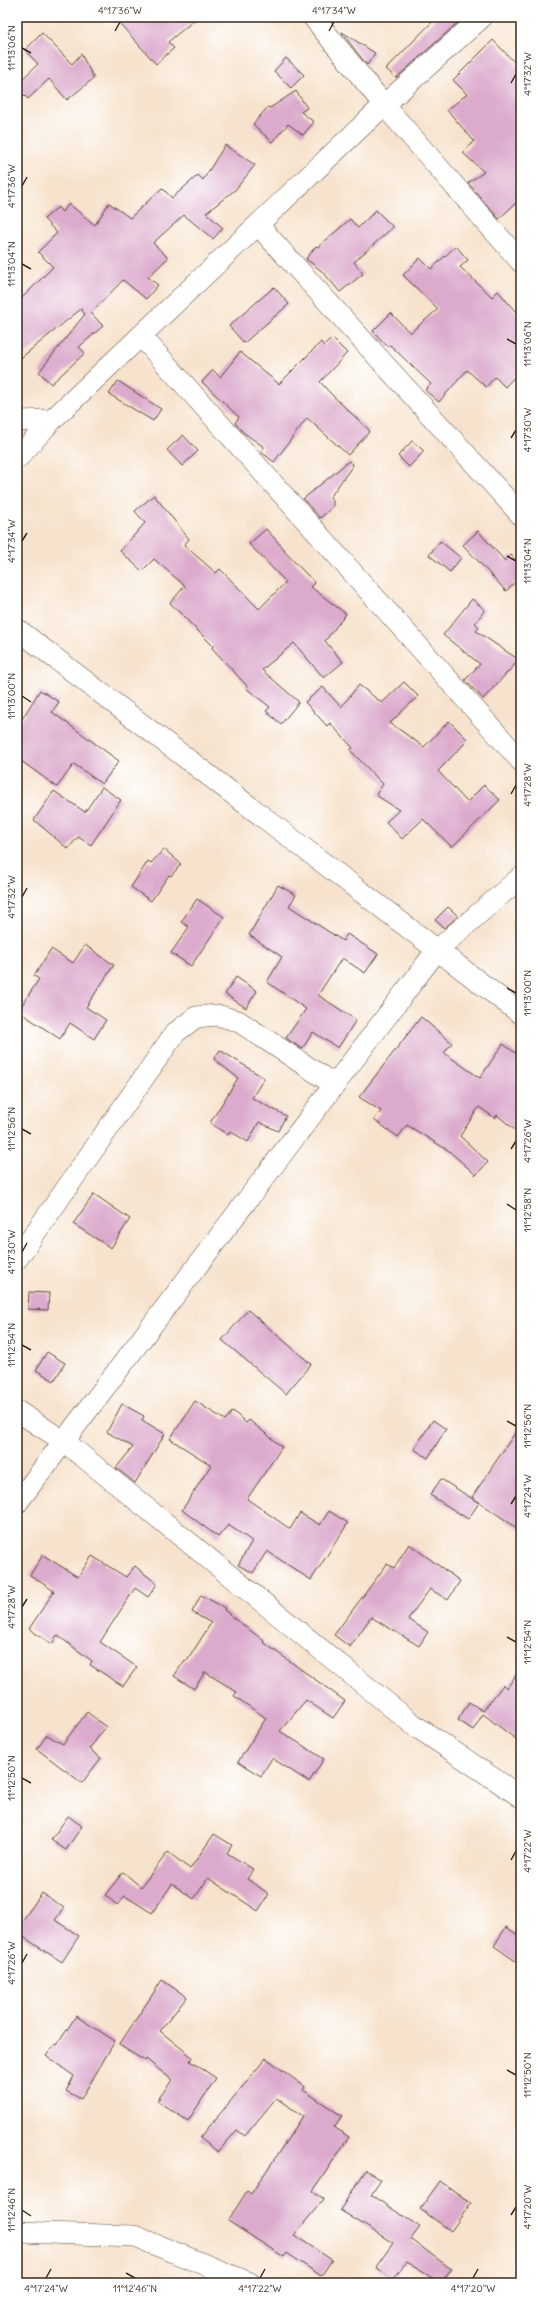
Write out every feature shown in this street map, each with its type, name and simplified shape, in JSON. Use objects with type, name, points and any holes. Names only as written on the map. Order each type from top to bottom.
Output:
[{"type":"street","points":[[313,17],[384,105],[521,262]]},
{"type":"street","points":[[17,459],[52,420],[384,105],[482,17]]},
{"type":"street","points":[[258,225],[521,515]]},
{"type":"street","points":[[141,336],[521,761]]},
{"type":"street","points":[[17,421],[52,420]]},
{"type":"street","points":[[17,629],[521,1014]]},
{"type":"street","points":[[17,1503],[65,1442],[437,950],[521,877]]},
{"type":"street","points":[[17,1259],[175,1033],[196,1017],[217,1016],[238,1021],[334,1085]]},
{"type":"street","points":[[17,1411],[65,1442],[414,1725],[521,1797]]},
{"type":"street","points":[[17,2232],[134,2236],[250,2283]]},
{"type":"building","points":[[114,17],[198,17],[168,42],[174,48],[156,64]]},
{"type":"building","points":[[437,17],[464,17],[396,78],[386,69]]},
{"type":"building","points":[[42,33],[72,64],[81,54],[94,78],[67,100],[49,79],[28,99],[17,88],[17,84],[38,64],[25,50]]},
{"type":"building","points":[[342,33],[375,53],[367,65]]},
{"type":"building","points":[[493,40],[521,69],[521,198],[499,219],[468,183],[484,172],[463,153],[474,141],[447,110],[467,94],[453,80]]},
{"type":"building","points":[[286,58],[304,75],[291,88],[274,71]]},
{"type":"building","points":[[296,91],[307,108],[301,112],[314,122],[303,135],[288,124],[272,142],[253,124],[268,107],[270,108]]},
{"type":"building","points":[[225,145],[255,165],[236,189],[206,213],[223,228],[213,239],[184,215],[153,243],[168,258],[148,277],[158,285],[146,299],[123,280],[91,313],[103,326],[79,347],[85,353],[51,384],[39,372],[85,314],[81,309],[17,361],[17,303],[53,267],[38,252],[57,233],[44,219],[58,207],[62,212],[69,204],[95,225],[109,203],[130,218],[162,188],[172,198],[198,175],[203,180]]},
{"type":"building","points":[[376,210],[393,227],[354,262],[363,274],[340,292],[323,272],[306,259],[316,246],[318,247],[350,219],[358,228]]},
{"type":"building","points":[[456,246],[468,260],[460,267],[492,297],[498,291],[521,318],[521,370],[505,387],[495,377],[486,387],[467,370],[439,402],[425,390],[431,384],[390,345],[388,347],[373,331],[391,313],[410,333],[438,309],[403,275],[420,258],[431,269]]},
{"type":"building","points":[[274,287],[289,304],[244,343],[229,326]]},
{"type":"building","points":[[332,338],[347,353],[320,382],[370,431],[348,455],[307,418],[274,462],[261,452],[264,447],[244,433],[235,423],[239,417],[202,382],[213,370],[220,377],[240,352],[279,384],[321,342],[324,346]]},
{"type":"building","points":[[118,381],[161,409],[153,421],[109,394]]},
{"type":"building","points":[[183,435],[198,451],[182,466],[167,450]]},
{"type":"building","points":[[412,441],[424,451],[409,467],[398,456]]},
{"type":"building","points":[[349,461],[353,465],[330,497],[333,501],[333,507],[320,518],[303,499]]},
{"type":"building","points":[[154,495],[189,539],[184,545],[216,573],[220,569],[259,609],[286,582],[249,544],[266,529],[285,550],[284,551],[315,583],[311,587],[346,614],[325,641],[343,662],[324,678],[294,643],[262,670],[299,702],[281,724],[266,711],[270,707],[246,688],[247,686],[212,648],[213,646],[170,603],[185,586],[154,559],[142,571],[120,551],[145,523],[135,511]]},
{"type":"building","points":[[478,531],[505,561],[511,555],[521,566],[521,577],[506,591],[463,545]]},
{"type":"building","points":[[440,541],[461,558],[450,572],[429,555]]},
{"type":"building","points":[[472,599],[485,610],[475,623],[479,627],[476,631],[519,660],[483,699],[465,680],[480,664],[443,635]]},
{"type":"building","points":[[404,682],[418,696],[390,723],[424,747],[449,721],[468,740],[438,771],[467,802],[484,785],[500,800],[452,847],[423,819],[402,839],[386,822],[399,810],[376,795],[383,784],[350,750],[353,748],[330,723],[327,726],[305,702],[323,687],[341,707],[359,685],[382,703]]},
{"type":"building","points":[[40,690],[59,702],[52,712],[119,761],[102,784],[74,764],[57,787],[17,758],[17,727]]},
{"type":"building","points":[[102,787],[121,800],[91,845],[78,837],[68,849],[34,820],[54,791],[85,812]]},
{"type":"building","points":[[164,849],[181,864],[171,876],[169,875],[151,901],[131,887],[148,861],[151,863]]},
{"type":"building","points":[[278,885],[296,895],[289,906],[343,941],[347,934],[378,954],[365,973],[342,958],[318,995],[356,1020],[338,1048],[313,1032],[302,1049],[286,1038],[306,1009],[267,982],[282,957],[249,935]]},
{"type":"building","points":[[197,899],[224,917],[191,966],[171,953],[189,927],[181,922]]},
{"type":"building","points":[[448,907],[458,916],[444,928],[435,920]]},
{"type":"building","points":[[85,945],[114,965],[86,1007],[106,1020],[94,1039],[70,1023],[60,1039],[18,1011],[39,979],[34,976],[51,949],[73,963]]},
{"type":"building","points":[[236,977],[257,991],[246,1008],[225,994]]},
{"type":"building","points":[[421,1017],[452,1043],[444,1053],[480,1078],[503,1044],[521,1057],[521,1135],[497,1115],[495,1118],[479,1107],[460,1136],[488,1162],[476,1175],[449,1151],[407,1125],[398,1137],[374,1120],[381,1111],[359,1097]]},
{"type":"building","points":[[220,1050],[264,1078],[252,1098],[286,1116],[278,1131],[259,1122],[248,1142],[230,1131],[228,1135],[210,1123],[238,1078],[214,1059]]},
{"type":"building","points":[[94,1194],[130,1219],[111,1248],[73,1224]]},
{"type":"building","points":[[29,1292],[49,1293],[48,1310],[28,1309]]},
{"type":"building","points":[[248,1310],[311,1364],[286,1394],[222,1340]]},
{"type":"building","points":[[47,1352],[65,1363],[54,1381],[36,1370]]},
{"type":"building","points":[[195,1401],[225,1420],[233,1411],[246,1423],[249,1420],[282,1447],[247,1499],[290,1529],[300,1513],[320,1525],[329,1511],[348,1523],[311,1580],[267,1551],[253,1573],[238,1565],[252,1541],[228,1525],[218,1537],[182,1510],[211,1465],[170,1439]]},
{"type":"building","points":[[122,1404],[144,1416],[142,1420],[165,1434],[135,1483],[116,1468],[133,1447],[107,1432]]},
{"type":"building","points":[[433,1420],[446,1429],[428,1458],[414,1449]]},
{"type":"building","points":[[521,1424],[521,1531],[472,1497]]},
{"type":"building","points":[[441,1479],[479,1503],[468,1519],[430,1495]]},
{"type":"building","points":[[409,1544],[460,1581],[448,1600],[430,1589],[408,1619],[428,1632],[419,1646],[371,1617],[350,1647],[334,1635],[387,1564],[394,1568]]},
{"type":"building","points":[[43,1555],[78,1577],[92,1556],[126,1577],[135,1566],[157,1584],[148,1597],[135,1588],[100,1642],[137,1667],[123,1686],[90,1665],[92,1661],[57,1635],[52,1644],[29,1629],[54,1591],[30,1575]]},
{"type":"building","points":[[201,1595],[225,1608],[224,1610],[264,1641],[263,1642],[345,1701],[333,1718],[306,1700],[280,1731],[324,1759],[309,1782],[272,1758],[261,1776],[238,1762],[266,1718],[234,1696],[237,1692],[205,1672],[194,1689],[174,1676],[185,1660],[187,1661],[211,1623],[192,1612]]},
{"type":"building","points":[[521,1668],[521,1743],[483,1714],[473,1730],[458,1720],[469,1702],[483,1711],[503,1685],[507,1688]]},
{"type":"building","points":[[87,1712],[106,1727],[89,1749],[101,1758],[82,1783],[37,1749],[47,1735],[63,1744]]},
{"type":"building","points":[[68,1816],[82,1826],[66,1850],[51,1840]]},
{"type":"building","points":[[214,1834],[232,1845],[227,1853],[253,1869],[247,1879],[269,1894],[258,1911],[208,1878],[194,1899],[172,1884],[152,1913],[125,1896],[117,1905],[105,1895],[123,1872],[141,1887],[168,1852],[190,1869]]},
{"type":"building","points":[[42,1893],[64,1908],[55,1920],[79,1936],[62,1962],[17,1933],[17,1928]]},
{"type":"building","points":[[506,1927],[521,1937],[521,1965],[494,1946]]},
{"type":"building","points":[[162,1980],[187,1997],[160,2031],[192,2057],[190,2061],[216,2078],[188,2121],[157,2101],[172,2080],[146,2059],[145,2061],[119,2045]]},
{"type":"building","points":[[76,2016],[115,2041],[81,2099],[66,2091],[74,2076],[46,2056],[55,2044],[57,2045]]},
{"type":"building","points":[[266,2058],[305,2087],[303,2090],[342,2116],[334,2127],[349,2137],[313,2191],[324,2199],[294,2235],[332,2260],[321,2276],[287,2253],[284,2257],[228,2221],[247,2191],[251,2194],[303,2116],[276,2098],[245,2136],[237,2130],[218,2152],[200,2138]]},
{"type":"building","points":[[366,2170],[381,2180],[371,2195],[420,2227],[411,2239],[451,2269],[441,2283],[406,2262],[393,2280],[376,2267],[393,2243],[340,2210]]},
{"type":"building","points":[[440,2181],[471,2203],[451,2231],[420,2209]]}]
